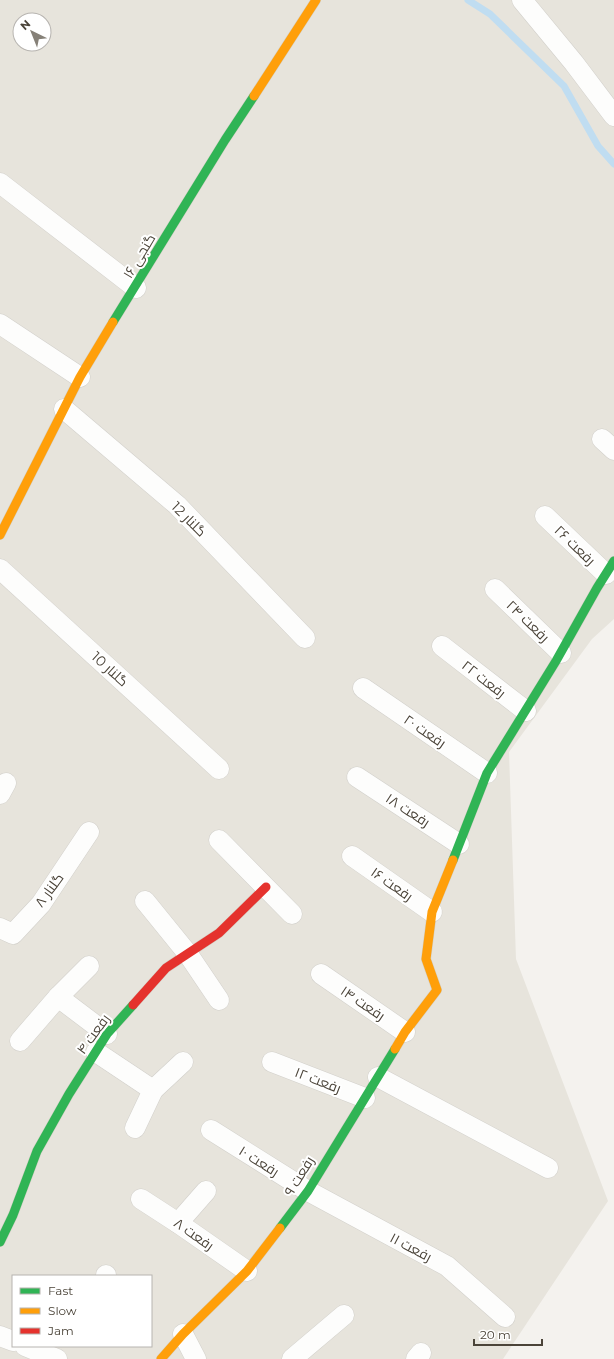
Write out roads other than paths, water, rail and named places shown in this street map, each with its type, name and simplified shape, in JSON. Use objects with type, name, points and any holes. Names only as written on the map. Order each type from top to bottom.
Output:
[{"type":"street","name":"گنجی ۱۶","points":[[0,535],[80,377],[136,288],[225,140],[316,0]]},
{"type":"street","points":[[522,0],[574,63],[614,116]]},
{"type":"street","points":[[0,183],[136,288]]},
{"type":"street","points":[[0,324],[80,377]]},
{"type":"street","name":"گلنار 12","points":[[64,409],[177,506],[305,638]]},
{"type":"street","name":"رفعت ۲۶","points":[[546,516],[610,567]]},
{"type":"street","points":[[432,912],[487,773],[561,653],[610,567]]},
{"type":"street","name":"گلنار 10","points":[[0,569],[219,769]]},
{"type":"street","name":"رفعت ۲۴","points":[[495,589],[561,653]]},
{"type":"street","name":"رفعت ۲۲","points":[[442,646],[526,711]]},
{"type":"street","name":"رفعت ۲۰","points":[[363,688],[487,773]]},
{"type":"street","name":"رفعت ۱۸","points":[[357,777],[459,844]]},
{"type":"street","name":"گلنار ۸","points":[[0,928],[13,934],[41,904],[89,832]]},
{"type":"street","points":[[219,840],[292,914]]},
{"type":"street","name":"رفعت ۱۶","points":[[352,856],[432,912]]},
{"type":"street","name":"رفعت ۴","points":[[0,1242],[13,1215],[37,1151],[69,1094],[108,1034],[166,968],[219,933],[266,887]]},
{"type":"street","points":[[145,901],[188,954],[219,1000]]},
{"type":"street","name":"رفعت ۹","points":[[161,1359],[183,1334],[247,1272],[308,1191],[405,1032],[437,990],[426,959],[432,912]]},
{"type":"street","points":[[20,1041],[58,997],[88,966]]},
{"type":"street","name":"رفعت ۱۴","points":[[321,974],[405,1032]]},
{"type":"street","points":[[58,997],[108,1034]]},
{"type":"street","points":[[96,1052],[153,1090]]},
{"type":"street","points":[[136,1128],[153,1090],[183,1062]]},
{"type":"street","name":"رفعت ۱۲","points":[[272,1062],[365,1098]]},
{"type":"street","points":[[378,1077],[548,1168]]},
{"type":"street","name":"رفعت ۱۰","points":[[211,1130],[308,1191]]},
{"type":"street","points":[[178,1223],[206,1191]]},
{"type":"street","name":"رفعت ۱۱","points":[[308,1191],[447,1266],[505,1317]]},
{"type":"street","name":"رفعت ۸","points":[[140,1198],[247,1272]]},
{"type":"street","points":[[292,1359],[344,1315]]},
{"type":"street","points":[[183,1334],[196,1359]]},
{"type":"street","points":[[0,1336],[12,1341]]},
{"type":"street","points":[[29,1347],[49,1355]]},
{"type":"waterway","points":[[468,0],[490,14],[564,86],[598,146],[614,164]]}]
